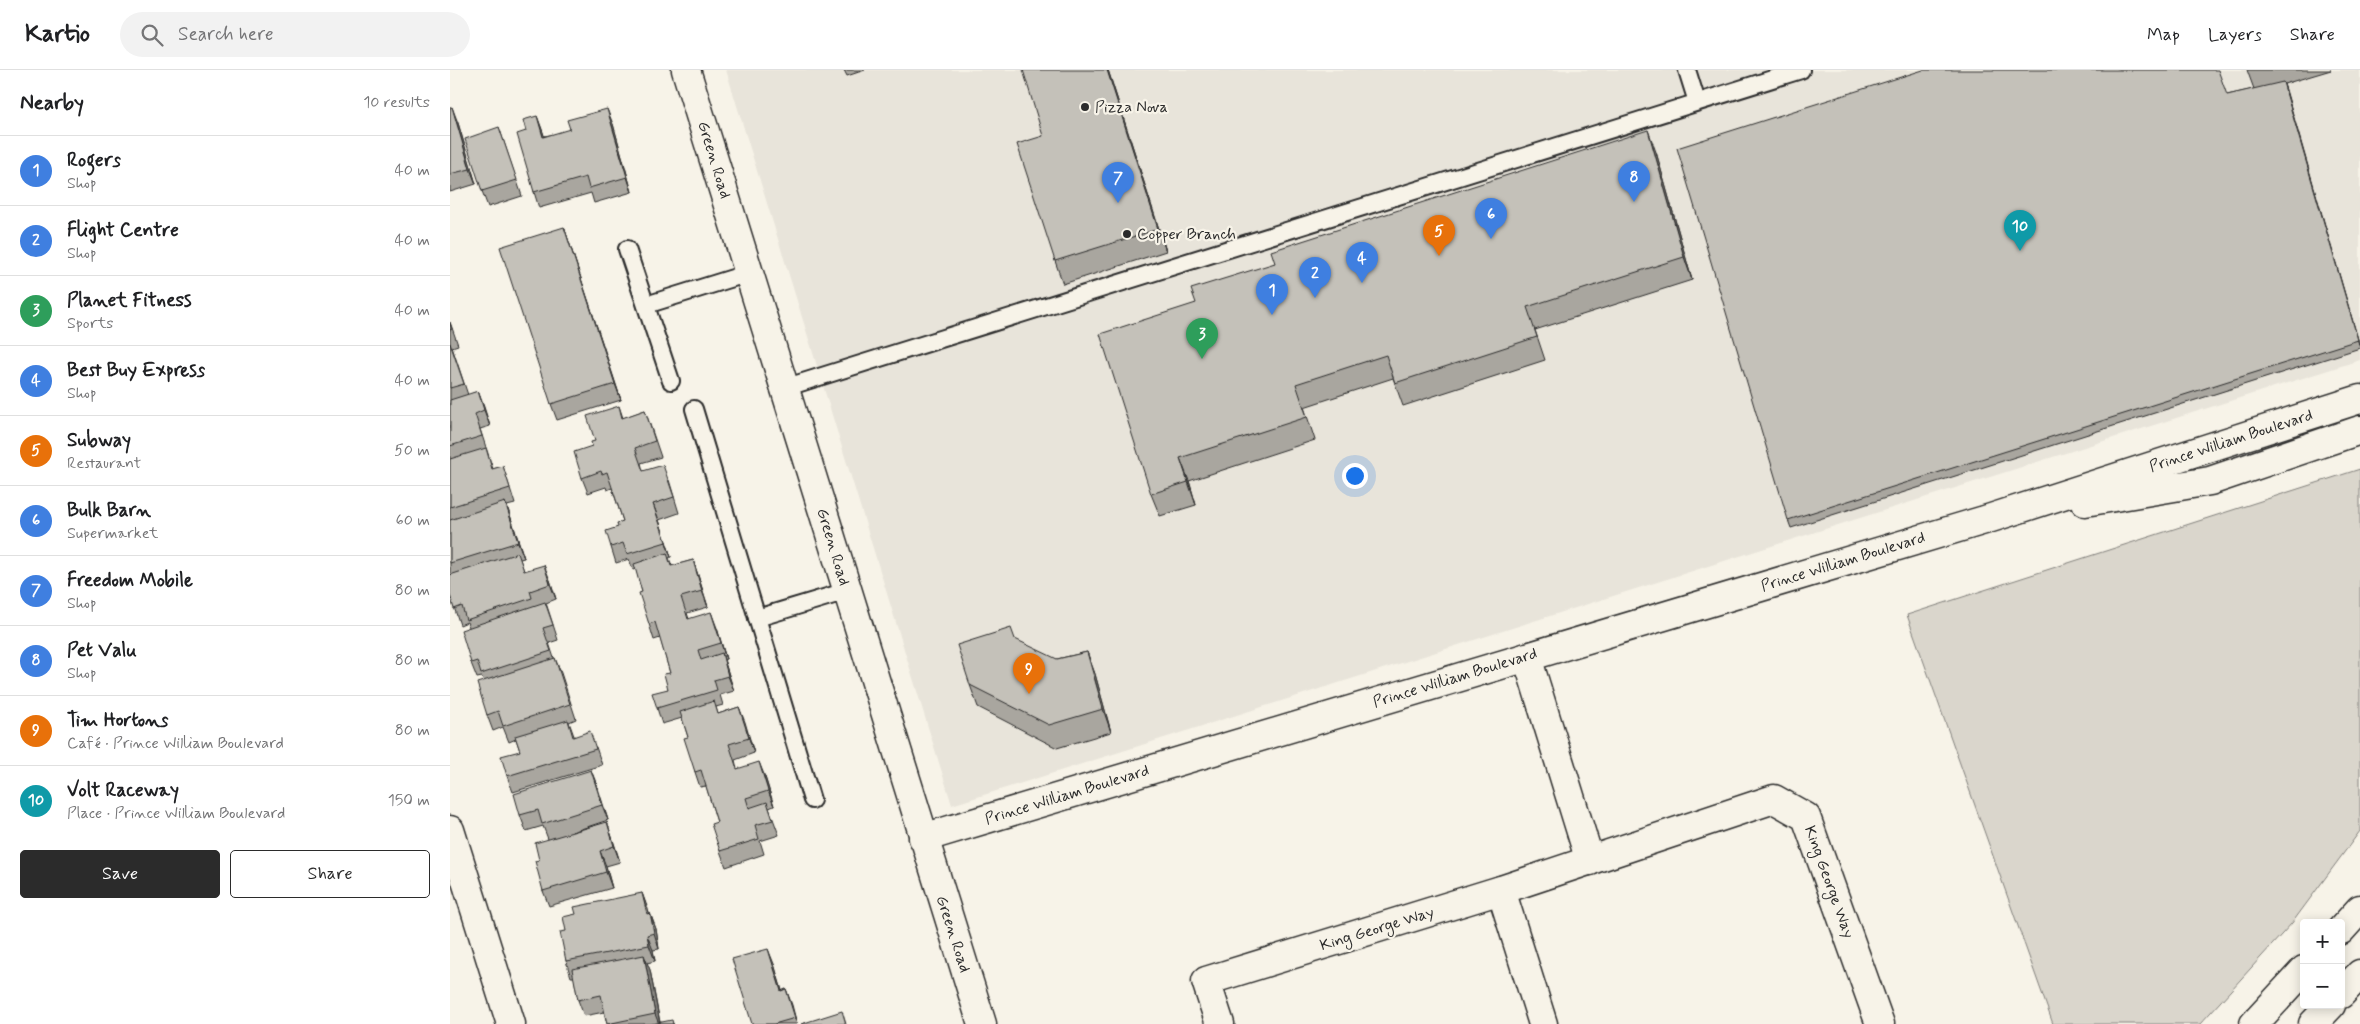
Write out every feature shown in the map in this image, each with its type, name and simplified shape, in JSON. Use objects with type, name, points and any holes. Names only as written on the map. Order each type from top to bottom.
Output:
[{"type":"street","name":"Green Road","points":[[686,70],[982,1024]]},
{"type":"street","name":"Prince William Boulevard","points":[[923,838],[1988,519],[2360,399]]},
{"type":"street","name":"Prince William Boulevard","points":[[1988,519],[2210,481],[2360,430]]},
{"type":"street","points":[[1527,657],[1590,860]]},
{"type":"street","name":"King George Way","points":[[1220,1024],[1206,981],[1501,890],[1774,799],[1806,817],[1880,1024]]},
{"type":"street","points":[[450,830],[511,1024]]},
{"type":"street","points":[[1501,890],[1544,1024]]},
{"type":"street","points":[[2345,926],[2360,909]]},
{"type":"street","points":[[2254,1024],[2300,974]]},
{"type":"street","points":[[2345,990],[2360,974]]},
{"type":"street","points":[[2314,1024],[2327,1009]]},
{"type":"lane","points":[[1687,70],[1697,102]]},
{"type":"lane","points":[[784,388],[1801,70]]},
{"type":"lane","points":[[627,249],[671,381]]},
{"type":"lane","points":[[646,305],[749,273]]},
{"type":"lane","points":[[694,409],[812,800]]},
{"type":"lane","points":[[757,618],[847,591]]},
{"type":"shaded area","points":[[726,70],[2360,70],[2360,360],[952,805]]},
{"type":"shaded area","points":[[2360,469],[2360,831],[2292,923],[2200,1024],[2053,1024],[1907,615]]},
{"type":"building","points":[[1023,70],[1107,70],[1158,229],[1055,261],[1017,144],[1043,136]]},
{"type":"building","points":[[1923,70],[2218,70],[2227,95],[2283,82],[2358,340],[1788,520],[1677,148]]},
{"type":"building","points":[[452,107],[470,169],[450,174],[450,108]]},
{"type":"building","points":[[607,109],[627,177],[589,188],[586,177],[534,192],[517,134],[526,131],[523,120],[537,116],[543,137],[570,129],[567,120]]},
{"type":"building","points":[[499,127],[517,180],[482,191],[465,139]]},
{"type":"building","points":[[1648,130],[1684,257],[1527,307],[1537,337],[1395,383],[1386,355],[1296,384],[1307,417],[1180,458],[1188,482],[1151,494],[1100,334],[1196,303],[1191,289],[1275,263],[1271,251]]},
{"type":"building","points":[[564,227],[615,384],[551,404],[500,247]]},
{"type":"building","points":[[450,343],[464,384],[450,388]]},
{"type":"building","points":[[478,391],[484,410],[475,414],[482,436],[450,446],[450,400]]},
{"type":"building","points":[[619,406],[622,418],[645,410],[655,441],[635,448],[643,471],[663,465],[674,497],[653,504],[666,542],[627,554],[623,543],[611,547],[606,531],[618,527],[617,523],[623,521],[607,472],[602,474],[601,471],[582,478],[574,452],[592,446],[591,442],[595,441],[587,416]]},
{"type":"building","points":[[486,448],[492,469],[503,466],[510,488],[450,507],[450,459]]},
{"type":"building","points":[[505,502],[518,542],[450,563],[450,520]]},
{"type":"building","points":[[518,553],[524,571],[544,565],[550,584],[530,591],[532,598],[466,620],[462,606],[454,609],[450,595],[450,575]]},
{"type":"building","points":[[667,553],[671,566],[693,560],[702,591],[681,597],[688,619],[711,612],[721,643],[698,650],[701,660],[722,653],[728,676],[714,680],[717,690],[657,708],[652,693],[668,689],[664,674],[670,673],[655,622],[649,624],[639,593],[642,592],[634,564]]},
{"type":"building","points":[[545,602],[553,625],[543,628],[551,651],[481,674],[477,661],[471,663],[461,630]]},
{"type":"building","points":[[1011,628],[1015,639],[1057,659],[1087,652],[1103,709],[1049,725],[970,685],[957,645]]},
{"type":"building","points":[[555,658],[570,704],[503,726],[498,711],[487,715],[477,683]]},
{"type":"building","points":[[714,701],[718,714],[739,707],[749,738],[729,744],[737,769],[759,762],[768,791],[746,798],[749,808],[767,802],[773,820],[755,825],[759,839],[720,851],[711,824],[717,822],[701,770],[695,772],[684,738],[688,737],[680,712]]},
{"type":"building","points":[[568,720],[573,737],[590,731],[596,749],[507,776],[501,756],[520,751],[515,736]]},
{"type":"building","points":[[591,770],[602,805],[542,824],[538,810],[520,815],[514,794]]},
{"type":"building","points":[[607,822],[614,846],[600,851],[606,872],[543,891],[535,861],[539,860],[535,843]]},
{"type":"building","points":[[642,893],[647,914],[650,913],[654,933],[647,935],[649,945],[566,961],[560,932],[566,931],[563,917],[576,914],[574,907]]},
{"type":"building","points":[[768,949],[781,991],[786,989],[795,1018],[774,1024],[752,1024],[732,959]]},
{"type":"building","points":[[644,955],[655,1014],[607,1024],[601,995],[578,1000],[572,969]]},
{"type":"building","points":[[842,1011],[846,1024],[801,1024]]},
{"type":"building","points":[[672,1020],[673,1024],[652,1024]]},
{"type":"place","name":"Pizza Nova","points":[[1085,107]]},
{"type":"place","name":"Pet Valu","points":[[1634,202]]},
{"type":"place","name":"Freedom Mobile","points":[[1118,203]]},
{"type":"place","name":"Copper Branch","points":[[1127,234]]},
{"type":"place","name":"Bulk Barn","points":[[1491,239]]},
{"type":"place","name":"Volt Raceway","points":[[2020,251]]},
{"type":"place","name":"Subway","points":[[1439,256]]},
{"type":"place","name":"Best Buy Express","points":[[1362,283]]},
{"type":"place","name":"Flight Centre","points":[[1315,298]]},
{"type":"place","name":"Rogers","points":[[1272,315]]},
{"type":"place","name":"Planet Fitness","points":[[1202,359]]},
{"type":"place","name":"Tim Hortons","points":[[1029,694]]}]
